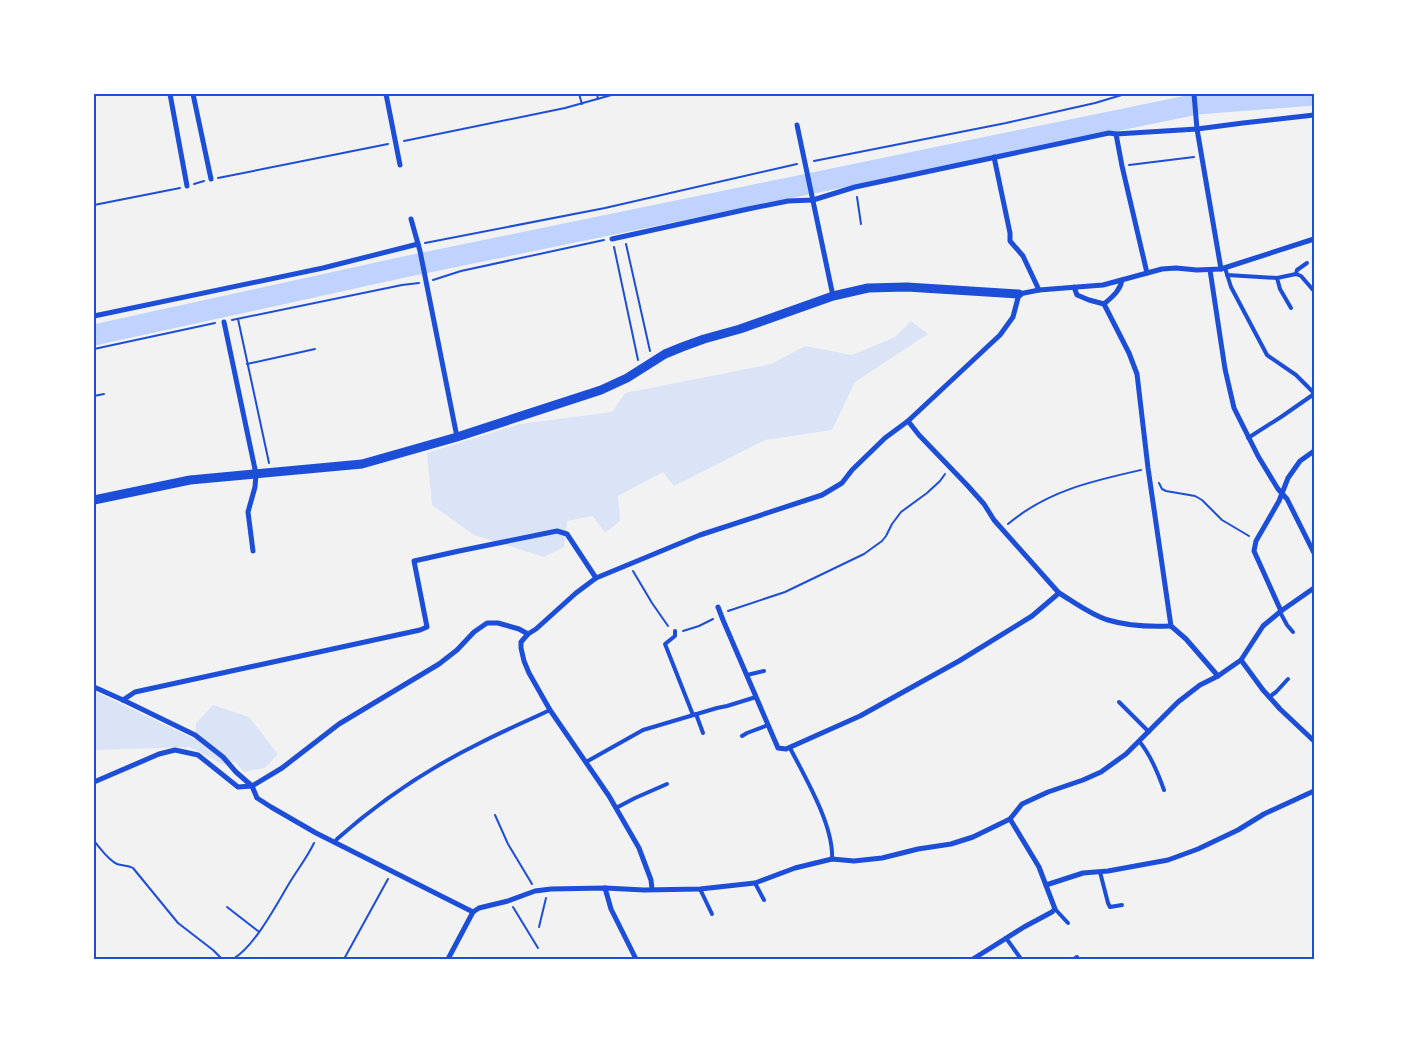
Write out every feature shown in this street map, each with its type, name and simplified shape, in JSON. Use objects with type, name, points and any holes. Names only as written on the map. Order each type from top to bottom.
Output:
[{"type":"street","points":[[170,94],[187,186]]},
{"type":"street","points":[[193,94],[211,179]]},
{"type":"street","points":[[386,94],[400,165]]},
{"type":"street","points":[[1194,94],[1201,156],[1223,268]]},
{"type":"street","points":[[612,239],[788,201],[813,200],[855,187],[1109,133],[1116,134],[1243,123],[1314,115]]},
{"type":"street","points":[[797,125],[833,296]]},
{"type":"street","points":[[1116,134],[1147,273]]},
{"type":"street","points":[[994,157],[1010,241],[1023,256],[1039,290]]},
{"type":"street","points":[[411,219],[420,251],[458,437]]},
{"type":"street","points":[[94,500],[190,480],[362,464],[458,437],[601,390],[628,378],[665,354],[696,341],[740,329],[833,296],[868,288],[889,286],[1020,294],[1039,290],[1103,285],[1162,269],[1210,270],[1223,268],[1314,239]]},
{"type":"street","points":[[94,316],[323,268],[418,244]]},
{"type":"street","points":[[1210,270],[1234,408],[1248,438],[1267,471],[1287,499],[1314,552]]},
{"type":"street","points":[[1104,304],[1118,291],[1122,280]]},
{"type":"street","points":[[1074,287],[1077,295],[1104,304],[1129,353],[1137,374],[1148,468],[1171,626]]},
{"type":"street","points":[[652,889],[639,848],[616,808],[550,710],[529,673],[524,661],[521,642],[576,593],[596,578],[700,535],[822,495],[842,483],[852,470],[885,438],[908,421],[1000,335],[1013,317],[1020,294]]},
{"type":"street","points":[[224,322],[256,474],[255,487],[248,512],[253,551]]},
{"type":"street","points":[[908,421],[973,491],[994,520],[1059,593],[1107,620],[1124,624],[1171,626],[1186,639],[1218,676]]},
{"type":"street","points":[[1280,611],[1254,550],[1256,541],[1293,469],[1300,461],[1314,451]]},
{"type":"street","points":[[123,700],[135,692],[327,651],[427,627],[414,561],[557,531],[567,534],[596,578]]},
{"type":"street","points":[[448,959],[473,912],[479,908],[535,891],[605,888],[644,890],[700,889],[755,883],[795,868],[832,859],[854,861],[882,858],[918,849],[951,844],[973,837],[1010,819],[1022,804],[1101,772],[1126,754],[1178,702],[1200,684],[1218,676],[1241,660],[1263,626],[1280,611],[1314,588]]},
{"type":"street","points":[[718,606],[778,748],[786,749],[860,716],[959,661],[1032,616],[1059,593]]},
{"type":"street","points":[[94,782],[159,754],[175,750],[198,755],[238,786],[252,786],[282,768],[339,724],[438,664],[457,650],[474,632],[487,622],[519,629],[528,634]]},
{"type":"street","points":[[1241,660],[1269,697],[1314,741]]},
{"type":"street","points":[[94,688],[195,735],[223,757],[252,786],[257,798],[316,833],[473,912]]},
{"type":"street","points":[[1046,885],[1083,873],[1100,872],[1168,860],[1198,849],[1238,830],[1280,806],[1314,791]]},
{"type":"street","points":[[973,959],[1055,909],[1039,867],[1010,819]]},
{"type":"street","points":[[605,888],[611,909],[636,959]]},
{"type":"lane","points":[[1296,274],[1297,270],[1307,263]]},
{"type":"lane","points":[[1223,268],[1267,354],[1296,375],[1314,393],[1248,438]]},
{"type":"lane","points":[[1227,275],[1277,278],[1296,274],[1301,276],[1314,290]]},
{"type":"lane","points":[[1277,278],[1280,289],[1291,308]]},
{"type":"lane","points":[[1280,611],[1293,632]]},
{"type":"lane","points":[[675,631],[672,640],[665,644],[703,732]]},
{"type":"lane","points":[[746,675],[764,672]]},
{"type":"lane","points":[[1269,697],[1288,679]]},
{"type":"lane","points":[[586,762],[643,730],[756,697]]},
{"type":"lane","points":[[1119,702],[1148,732]]},
{"type":"lane","points":[[336,842],[337,839],[365,815],[433,770],[480,743],[550,710]]},
{"type":"lane","points":[[742,736],[768,725]]},
{"type":"lane","points":[[1140,741],[1164,790]]},
{"type":"lane","points":[[790,748],[828,827],[832,859]]},
{"type":"lane","points":[[616,808],[667,784]]},
{"type":"lane","points":[[1100,872],[1110,907],[1122,905]]},
{"type":"lane","points":[[755,883],[764,900]]},
{"type":"lane","points":[[700,889],[712,914]]},
{"type":"lane","points":[[1055,909],[1068,923]]},
{"type":"lane","points":[[1006,938],[1021,959]]},
{"type":"path","points":[[579,94],[582,104]]},
{"type":"path","points":[[597,94],[598,99]]},
{"type":"path","points":[[94,205],[187,186],[211,179],[582,104],[615,94]]},
{"type":"path","points":[[806,165],[992,126],[1095,103],[1125,94]]},
{"type":"path","points":[[1122,166],[1201,156]]},
{"type":"path","points":[[418,244],[605,208],[796,164]]},
{"type":"path","points":[[855,187],[861,224]]},
{"type":"path","points":[[624,236],[652,362]]},
{"type":"path","points":[[94,348],[612,239],[640,370]]},
{"type":"path","points":[[238,319],[270,473]]},
{"type":"path","points":[[247,364],[314,349]]},
{"type":"path","points":[[94,396],[104,394]]},
{"type":"path","points":[[630,564],[652,603],[671,631],[683,632],[721,614],[785,592],[864,554],[882,541],[901,512],[927,493],[950,468]]},
{"type":"path","points":[[1002,529],[1035,504],[1056,495],[1086,483],[1148,468],[1154,471],[1162,488],[1166,491],[1195,496],[1202,500],[1222,520],[1256,541]]},
{"type":"path","points":[[494,816],[535,891]]},
{"type":"path","points":[[233,959],[242,952],[258,932],[312,848],[316,833]]},
{"type":"path","points":[[94,841],[112,861],[133,868],[178,923],[214,950],[222,959]]},
{"type":"path","points":[[344,959],[392,871]]},
{"type":"path","points":[[539,927],[547,889]]},
{"type":"path","points":[[508,900],[538,948]]},
{"type":"path","points":[[227,907],[258,932]]},
{"type":"shaded area","points":[[911,321],[928,334],[855,382],[832,430],[765,440],[674,486],[663,472],[618,496],[620,521],[605,533],[593,516],[567,521],[564,547],[544,557],[474,535],[432,505],[427,453],[520,424],[612,412],[625,393],[771,364],[805,346],[852,355],[895,337]]},
{"type":"shaded area","points":[[94,691],[195,739],[196,723],[213,705],[249,717],[278,754],[265,768],[244,772],[235,762],[222,764],[189,747],[94,750]]},
{"type":"waterway","points":[[94,335],[404,267],[1197,104],[1314,95]]}]
